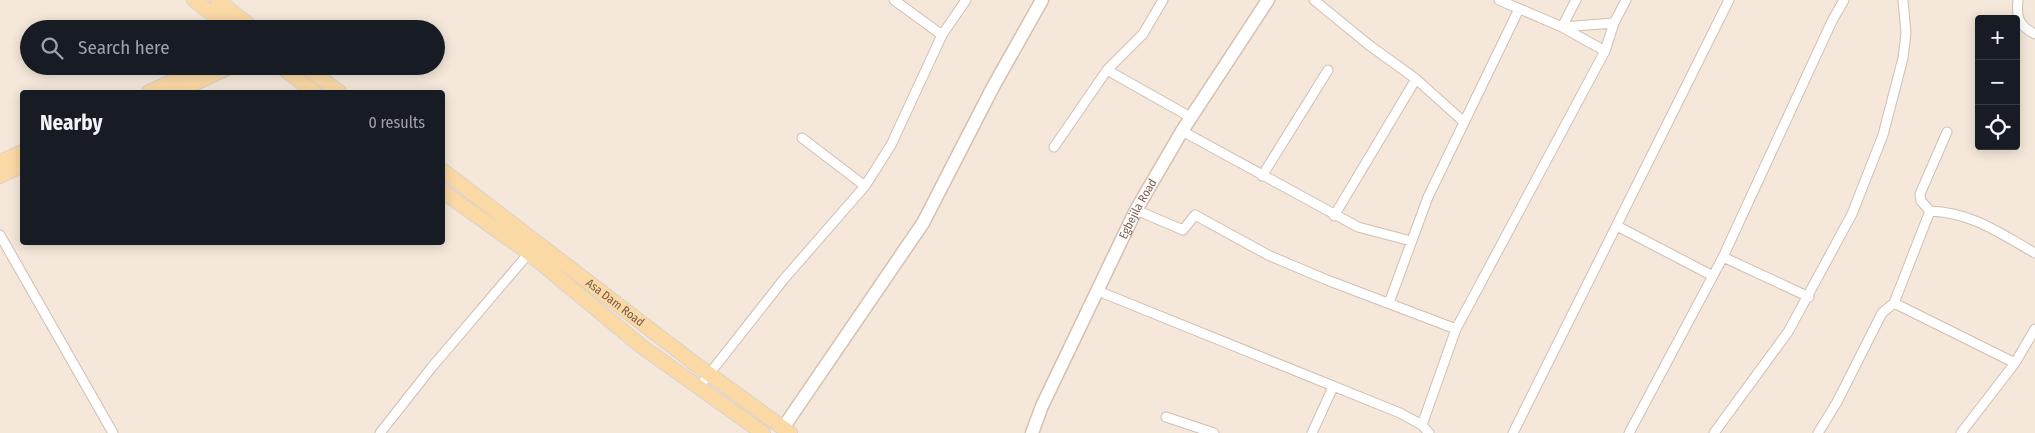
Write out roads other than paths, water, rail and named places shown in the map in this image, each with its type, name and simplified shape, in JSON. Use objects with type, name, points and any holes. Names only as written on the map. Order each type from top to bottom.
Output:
[{"type":"main road","points":[[194,0],[220,20]]},
{"type":"main road","points":[[217,0],[243,20]]},
{"type":"main road","points":[[153,90],[186,75]]},
{"type":"main road","points":[[180,90],[213,75]]},
{"type":"main road","points":[[292,75],[311,90]]},
{"type":"main road","points":[[316,75],[337,90]]},
{"type":"main road","points":[[0,162],[20,153]]},
{"type":"main road","points":[[0,176],[20,166]]},
{"type":"main road","name":"Asa Dam Road","points":[[445,172],[709,374],[786,430]]},
{"type":"main road","name":"Asa Dam Road","points":[[445,193],[529,253],[641,346],[763,433]]},
{"type":"street","points":[[894,0],[942,35]]},
{"type":"street","points":[[699,387],[784,279],[865,186],[890,145],[942,35],[966,0]]},
{"type":"street","points":[[786,430],[922,223],[993,87],[1042,0]]},
{"type":"street","points":[[1054,147],[1107,70],[1143,34],[1163,0]]},
{"type":"street","name":"Egbejila Road","points":[[1032,433],[1136,210],[1182,131],[1268,0]]},
{"type":"street","points":[[1314,0],[1369,45],[1416,79],[1464,122]]},
{"type":"street","points":[[1499,0],[1562,27],[1605,51]]},
{"type":"street","points":[[1562,27],[1576,0]]},
{"type":"street","points":[[1422,425],[1456,329],[1605,51],[1614,23],[1626,0]]},
{"type":"street","points":[[1513,433],[1729,0]]},
{"type":"street","points":[[1629,433],[1723,257],[1832,21],[1844,0]]},
{"type":"street","points":[[1714,433],[1788,332],[1852,214],[1883,135],[1904,58],[1906,33],[1903,0]]},
{"type":"street","points":[[2018,0],[2018,20],[2024,29],[2035,34]]},
{"type":"street","points":[[1389,303],[1428,197],[1519,9]]},
{"type":"street","points":[[1562,27],[1614,23]]},
{"type":"street","points":[[1107,70],[1192,118]]},
{"type":"street","points":[[1262,176],[1328,70]]},
{"type":"street","points":[[1334,216],[1416,79]]},
{"type":"street","points":[[1182,131],[1334,216],[1358,227],[1411,241]]},
{"type":"street","points":[[1947,132],[1920,194],[1921,201],[1930,211],[1958,213],[2035,253]]},
{"type":"street","points":[[802,138],[865,186]]},
{"type":"street","points":[[1136,210],[1182,230],[1195,215],[1268,255],[1327,280],[1456,329]]},
{"type":"street","points":[[1818,433],[1837,402],[1882,313],[1894,303],[1930,211]]},
{"type":"street","points":[[1617,226],[1713,276]]},
{"type":"street","points":[[0,235],[113,433]]},
{"type":"street","points":[[380,433],[438,360],[529,253]]},
{"type":"street","points":[[1723,257],[1808,297]]},
{"type":"street","points":[[1098,290],[1400,413],[1422,425],[1429,433]]},
{"type":"street","points":[[1894,303],[2015,363]]},
{"type":"street","points":[[1961,433],[2015,363],[2035,329]]},
{"type":"street","points":[[1312,433],[1333,387]]},
{"type":"street","points":[[1166,417],[1214,433]]}]
